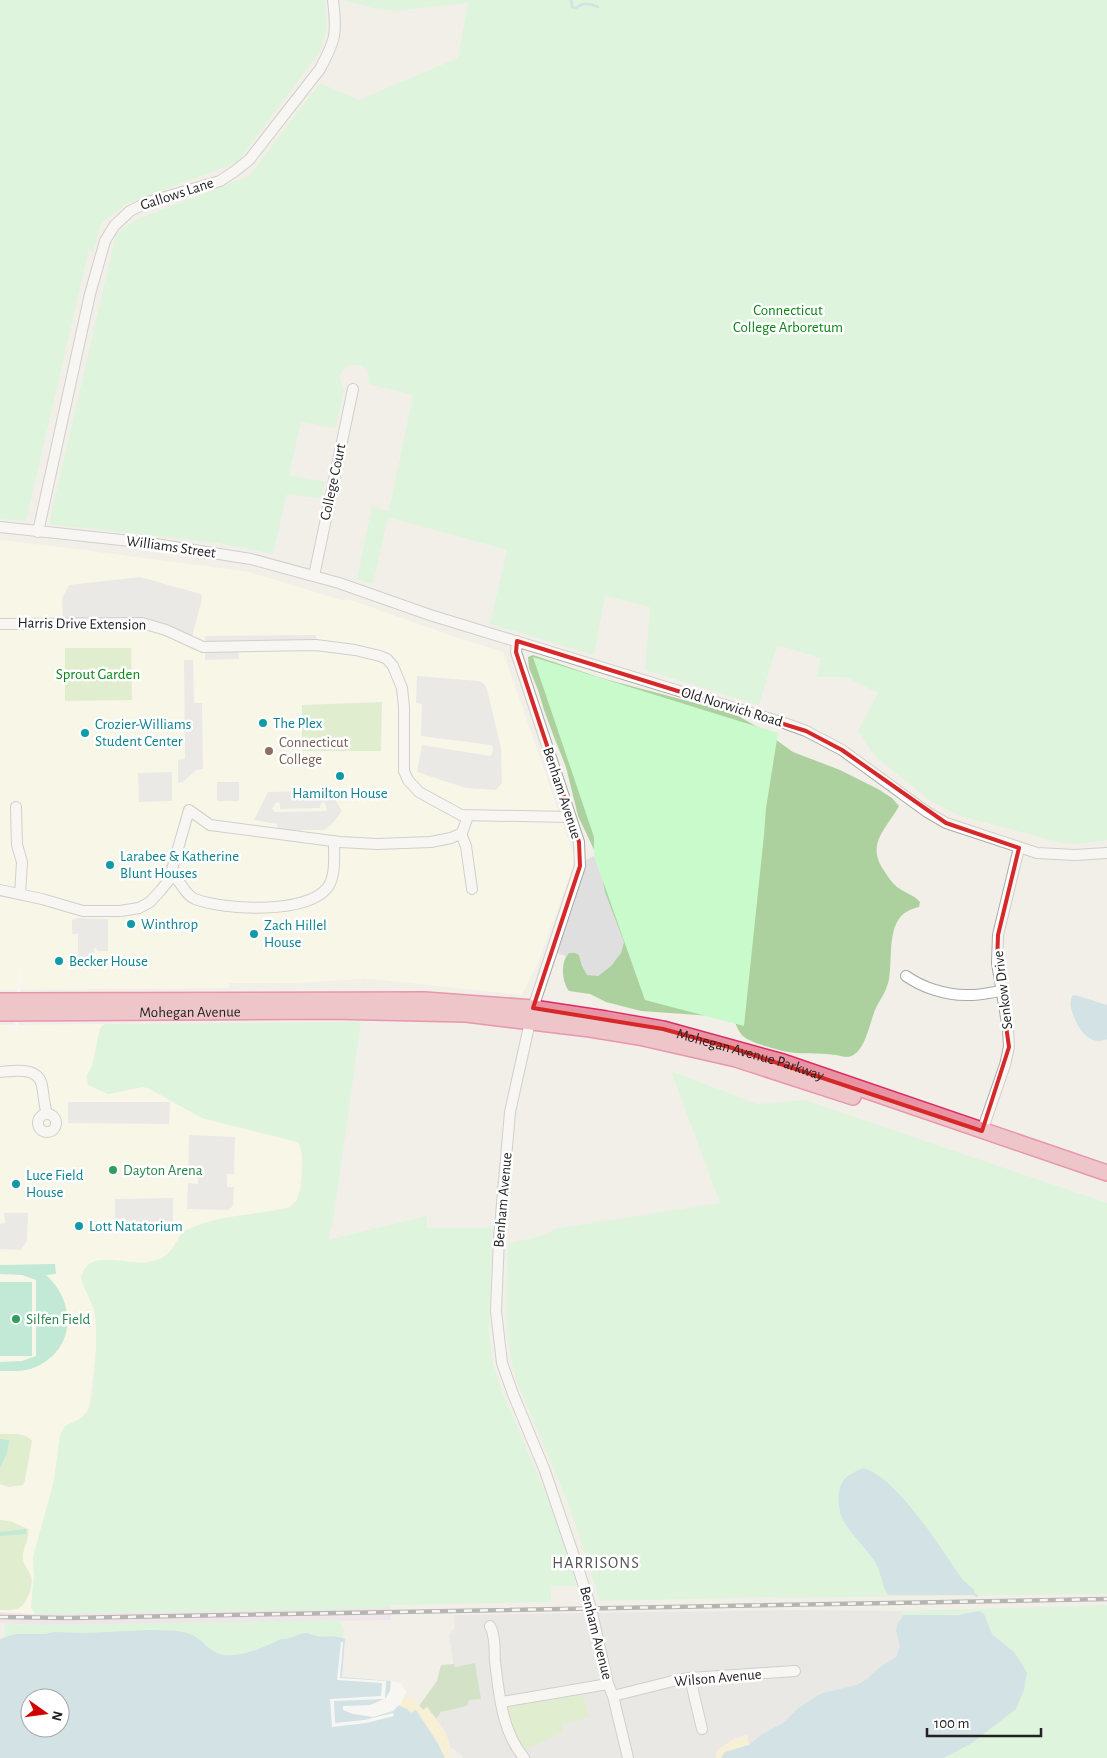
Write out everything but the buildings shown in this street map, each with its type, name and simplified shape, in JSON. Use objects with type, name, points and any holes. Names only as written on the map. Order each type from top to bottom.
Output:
[{"type":"highway","name":"Mohegan Avenue","points":[[0,1001],[380,1006]]},
{"type":"highway","name":"Mohegan Avenue Parkway","points":[[380,1006],[466,1014],[606,1019],[663,1030],[729,1046],[783,1062],[1107,1173]]},
{"type":"highway","name":"Mohegan Avenue","points":[[0,1013],[380,1006]]},
{"type":"highway","name":"Mohegan Avenue Parkway","points":[[531,1015],[640,1037],[736,1060],[796,1078],[1107,1184]]},
{"type":"street","name":"Gallows Lane","points":[[38,532],[90,294],[104,241],[114,226],[130,211],[148,202],[220,180],[235,172],[249,160],[320,69],[334,41],[336,26],[333,0]]},
{"type":"street","name":"College Court","points":[[314,576],[353,389]]},
{"type":"street","name":"Williams Street","points":[[0,527],[207,551],[251,559],[339,583]]},
{"type":"street","name":"Old Norwich Road","points":[[339,583],[430,615],[784,723],[842,750],[927,812],[946,823],[1019,848],[1052,855],[1107,853]]},
{"type":"street","name":"Harris Drive Extension","points":[[0,624],[142,623],[166,630],[199,646],[316,645],[366,652],[385,658],[391,662],[398,673],[404,696],[403,762],[407,778],[414,788],[429,798],[468,816]]},
{"type":"street","name":"Benham Avenue","points":[[517,641],[516,652],[579,842],[580,866],[531,1015],[510,1112],[499,1238],[496,1311],[498,1341],[502,1363],[545,1471],[591,1608],[608,1684],[613,1696],[628,1758]]},
{"type":"street","points":[[16,807],[16,845],[22,862],[20,894]]},
{"type":"street","points":[[0,890],[78,910],[129,910],[139,908],[150,902],[171,875],[189,810],[210,825],[334,842],[416,843],[442,840],[461,834],[468,816],[570,817]]},
{"type":"street","points":[[461,834],[466,845],[472,889]]},
{"type":"street","points":[[171,875],[178,879],[189,896],[211,904],[230,907],[289,906],[308,900],[328,887],[333,873],[334,842]]},
{"type":"street","name":"Senkow Drive","points":[[982,1131],[1006,1064],[1009,1048],[997,963],[998,935],[1019,848]]},
{"type":"street","points":[[906,976],[917,984],[967,996],[1002,991]]},
{"type":"street","points":[[0,1072],[27,1071],[38,1077],[42,1084],[47,1114]]},
{"type":"street","points":[[490,1626],[493,1633],[495,1662],[508,1734],[524,1758]]},
{"type":"street","name":"Wilson Avenue","points":[[613,1696],[690,1678],[795,1671]]},
{"type":"street","points":[[690,1678],[702,1729]]},
{"type":"street","points":[[502,1702],[608,1684]]},
{"type":"highlighted area","points":[[517,641],[806,731],[842,750],[946,823],[1019,848],[998,935],[997,963],[1009,1047],[982,1131],[729,1047],[663,1029],[533,1008],[580,866],[579,842],[516,652]]},
{"type":"shaded area","name":"Connecticut College","points":[[0,540],[249,572],[345,601],[345,598],[503,652],[574,856],[573,867],[539,960],[522,995],[363,978],[296,983],[229,983],[229,988],[0,990]]},
{"type":"shaded area","points":[[140,577],[201,594],[202,599],[192,637],[153,620],[139,617],[63,619],[62,598],[69,585]]},
{"type":"shaded area","points":[[316,635],[316,645],[238,647],[239,659],[205,660],[205,636]]},
{"type":"shaded area","points":[[184,660],[193,660],[194,703],[202,703],[203,769],[196,770],[183,782],[178,783],[178,760],[185,759]]},
{"type":"shaded area","points":[[417,676],[479,681],[484,684],[487,689],[501,748],[502,783],[496,790],[466,788],[417,772],[422,745],[490,756],[493,748],[491,745],[421,736],[422,704],[416,703]]},
{"type":"shaded area","points":[[172,772],[172,801],[139,802],[138,773]]},
{"type":"shaded area","points":[[217,782],[239,782],[239,801],[217,801]]},
{"type":"shaded area","points":[[330,791],[342,811],[332,824],[324,830],[278,830],[277,824],[254,820],[268,792]],"holes":[[[276,802],[280,803],[280,809],[320,808],[321,803],[324,802],[327,809],[326,811],[275,812],[272,809]]]},
{"type":"shaded area","points":[[594,856],[624,942],[621,953],[611,966],[598,976],[587,975],[579,955],[569,953],[566,956],[557,953],[575,901],[584,861]]},
{"type":"shaded area","points":[[78,918],[108,919],[108,951],[98,951],[94,947],[94,960],[78,960],[78,934],[72,934],[72,920]]},
{"type":"shaded area","points":[[105,1024],[102,1026],[92,1066],[87,1075],[88,1085],[108,1094],[143,1087],[148,1088],[202,1118],[298,1142],[303,1151],[300,1189],[296,1201],[288,1208],[218,1219],[186,1230],[169,1253],[161,1260],[144,1263],[99,1260],[89,1264],[87,1292],[95,1313],[97,1341],[89,1407],[76,1422],[66,1426],[60,1435],[54,1481],[33,1557],[34,1577],[31,1607],[35,1614],[0,1612],[0,1025]]},
{"type":"shaded area","points":[[68,1102],[170,1102],[169,1124],[68,1123]]},
{"type":"shaded area","points":[[189,1135],[235,1137],[234,1174],[227,1174],[227,1187],[234,1187],[233,1206],[228,1210],[187,1209],[188,1183],[198,1184],[198,1176],[188,1176]]},
{"type":"shaded area","points":[[173,1198],[173,1222],[115,1223],[115,1199]]},
{"type":"shaded area","points":[[4,1213],[28,1213],[27,1241],[21,1250],[0,1249],[0,1224],[5,1223]]},
{"type":"shaded area","points":[[391,1607],[391,1620],[40,1625],[0,1623],[0,1612],[39,1614]]},
{"type":"shaded area","points":[[795,1610],[902,1611],[903,1615],[899,1619],[896,1632],[900,1646],[896,1657],[857,1685],[822,1693],[798,1708],[783,1723],[762,1734],[749,1745],[747,1735],[733,1739],[729,1744],[720,1748],[716,1754],[717,1758],[463,1758],[461,1754],[450,1748],[444,1730],[436,1719],[441,1712],[467,1706],[468,1700],[481,1699],[454,1667],[449,1635],[455,1627],[454,1615]]},
{"type":"green space","points":[[0,0],[325,0],[327,29],[320,51],[238,162],[126,204],[101,224],[93,253],[89,249],[26,521],[0,519]]},
{"type":"green space","name":"Connecticut College Arboretum","points":[[342,0],[1107,0],[1107,840],[1076,844],[1062,843],[960,816],[929,800],[874,755],[858,731],[878,693],[846,677],[816,677],[821,658],[777,645],[759,705],[645,670],[650,607],[605,596],[594,655],[490,624],[507,550],[388,517],[373,584],[357,579],[372,507],[389,511],[413,395],[369,384],[368,373],[359,365],[347,366],[340,375],[344,390],[336,428],[301,422],[289,475],[325,482],[321,499],[287,494],[273,554],[217,543],[49,524],[116,234],[135,220],[249,176],[320,83],[359,100],[458,58],[468,3],[393,11]]},
{"type":"green space","name":"Sprout Garden","points":[[65,648],[131,648],[132,700],[65,701]]},
{"type":"green space","points":[[533,655],[601,678],[733,713],[761,729],[793,752],[840,770],[878,789],[892,798],[899,806],[880,836],[877,844],[878,860],[895,885],[920,902],[919,907],[908,911],[896,923],[893,932],[888,983],[875,1010],[863,1043],[856,1053],[846,1057],[783,1051],[748,1040],[741,1034],[734,1020],[712,1016],[641,1011],[606,1002],[590,994],[569,991],[565,983],[563,967],[569,953],[579,955],[587,975],[598,976],[611,966],[621,953],[624,942],[605,892],[599,860],[578,816],[566,767],[529,668],[528,657]]},
{"type":"green space","points":[[533,657],[778,733],[766,808],[744,1026],[645,1000],[594,856],[594,837]]},
{"type":"green space","points":[[382,702],[381,751],[302,751],[302,705]]},
{"type":"green space","points":[[361,1022],[333,1221],[328,1240],[427,1216],[427,1228],[493,1228],[489,1330],[493,1363],[501,1389],[553,1511],[577,1586],[551,1586],[551,1602],[391,1605],[391,1607],[350,1609],[35,1614],[31,1607],[34,1577],[33,1557],[54,1481],[60,1435],[65,1426],[86,1414],[92,1393],[96,1322],[94,1309],[81,1278],[85,1269],[91,1263],[99,1260],[139,1263],[153,1261],[168,1253],[184,1232],[199,1225],[224,1218],[288,1208],[297,1200],[302,1180],[302,1153],[298,1142],[202,1118],[148,1088],[143,1087],[108,1094],[88,1085],[87,1075],[92,1066],[100,1028],[105,1024]]},
{"type":"green space","points":[[671,1071],[757,1104],[805,1100],[1107,1203],[1107,1594],[776,1597],[600,1601],[569,1505],[517,1382],[512,1365],[507,1331],[508,1244],[548,1234],[554,1229],[720,1203]]},
{"type":"green space","points":[[55,1264],[56,1274],[46,1275],[56,1286],[66,1310],[68,1323],[60,1347],[51,1357],[33,1368],[19,1371],[0,1371],[0,1362],[22,1361],[36,1356],[36,1280],[22,1275],[0,1274],[0,1265]]},
{"type":"green space","name":"Silfen Field","points":[[0,1282],[32,1282],[32,1356],[0,1356]]},
{"type":"green space","points":[[0,1434],[21,1435],[32,1441],[23,1485],[9,1487],[0,1484]]},
{"type":"green space","points":[[0,1439],[9,1440],[7,1453],[0,1468]]},
{"type":"green space","points":[[0,1520],[10,1521],[28,1529],[23,1559],[31,1576],[31,1589],[22,1606],[12,1610],[0,1610]]},
{"type":"green space","points":[[26,1529],[26,1534],[0,1536],[0,1532]]},
{"type":"green space","points":[[1107,1605],[1107,1758],[944,1758],[972,1743],[1016,1709],[1024,1690],[1027,1673],[1014,1652],[992,1634],[982,1613],[979,1611],[903,1615],[902,1611]]},
{"type":"green space","points":[[339,1620],[344,1631],[343,1638],[304,1633],[281,1639],[247,1652],[229,1655],[213,1651],[194,1637],[180,1631],[54,1632],[45,1634],[15,1634],[4,1637],[5,1624]]},
{"type":"green space","points":[[475,1663],[481,1699],[469,1700],[467,1706],[441,1712],[436,1719],[427,1707],[423,1710],[419,1706],[437,1681],[441,1665],[454,1664],[455,1667]]},
{"type":"green space","points":[[582,1691],[589,1717],[562,1724],[563,1732],[523,1751],[513,1735],[508,1722],[508,1710],[511,1705]]},
{"type":"sand","points":[[405,1696],[414,1699],[423,1710],[427,1707],[436,1718],[447,1737],[450,1751],[449,1758],[445,1758],[416,1710],[411,1713],[398,1706]]},
{"type":"sand","points":[[747,1735],[749,1745],[734,1749],[727,1752],[721,1758],[717,1758],[716,1754],[721,1748],[729,1742]]},
{"type":"water","points":[[1075,995],[1107,1005],[1107,1039],[1094,1040],[1083,1033],[1071,1007],[1072,996]]},
{"type":"water","points":[[863,1468],[876,1474],[904,1499],[962,1579],[974,1590],[975,1595],[888,1595],[876,1563],[844,1522],[839,1507],[839,1490],[843,1481]]},
{"type":"water","points":[[979,1611],[984,1614],[992,1634],[1014,1652],[1027,1673],[1024,1690],[1016,1709],[972,1743],[944,1758],[721,1758],[725,1752],[749,1745],[762,1734],[783,1723],[798,1708],[822,1693],[857,1685],[896,1657],[900,1646],[896,1631],[897,1624],[903,1615],[958,1615]]},
{"type":"water","points":[[181,1631],[193,1635],[215,1652],[222,1655],[248,1652],[281,1639],[305,1633],[345,1639],[342,1677],[391,1681],[395,1704],[407,1709],[411,1713],[416,1710],[445,1758],[0,1758],[0,1639],[15,1634],[45,1634],[54,1632]]},
{"type":"pier","points":[[18,970],[21,970],[18,1031],[8,1031],[8,1025],[15,1026]]},
{"type":"pier","points":[[341,1642],[343,1642],[340,1678],[386,1681],[385,1699],[390,1691],[391,1681],[401,1683],[406,1692],[401,1703],[393,1711],[373,1717],[353,1714],[343,1710],[343,1706],[370,1705],[384,1699],[334,1701],[335,1723],[364,1720],[393,1713],[394,1716],[366,1723],[332,1727],[330,1699],[381,1696],[382,1683],[337,1680]]},
{"type":"waterway","points":[[571,0],[572,7],[576,8],[587,4],[598,7]]},
{"type":"railway","points":[[0,1617],[68,1618],[1107,1599]]},
{"type":"place","name":"The Plex","points":[[263,723]]},
{"type":"place","name":"Crozier-Williams Student Center","points":[[85,733]]},
{"type":"place","name":"Connecticut College","points":[[269,751]]},
{"type":"place","name":"Hamilton House","points":[[340,776]]},
{"type":"place","name":"Larabee & Katherine Blunt Houses","points":[[110,865]]},
{"type":"place","name":"Winthrop","points":[[131,924]]},
{"type":"place","name":"Zach Hillel House","points":[[254,934]]},
{"type":"place","name":"Becker House","points":[[59,961]]},
{"type":"place","name":"Dayton Arena","points":[[113,1170]]},
{"type":"place","name":"Luce Field House","points":[[16,1184]]},
{"type":"place","name":"Lott Natatorium","points":[[79,1226]]},
{"type":"place","name":"Silfen Field","points":[[16,1319]]},
{"type":"district","name":"HARRISONS","points":[[596,1563]]}]
